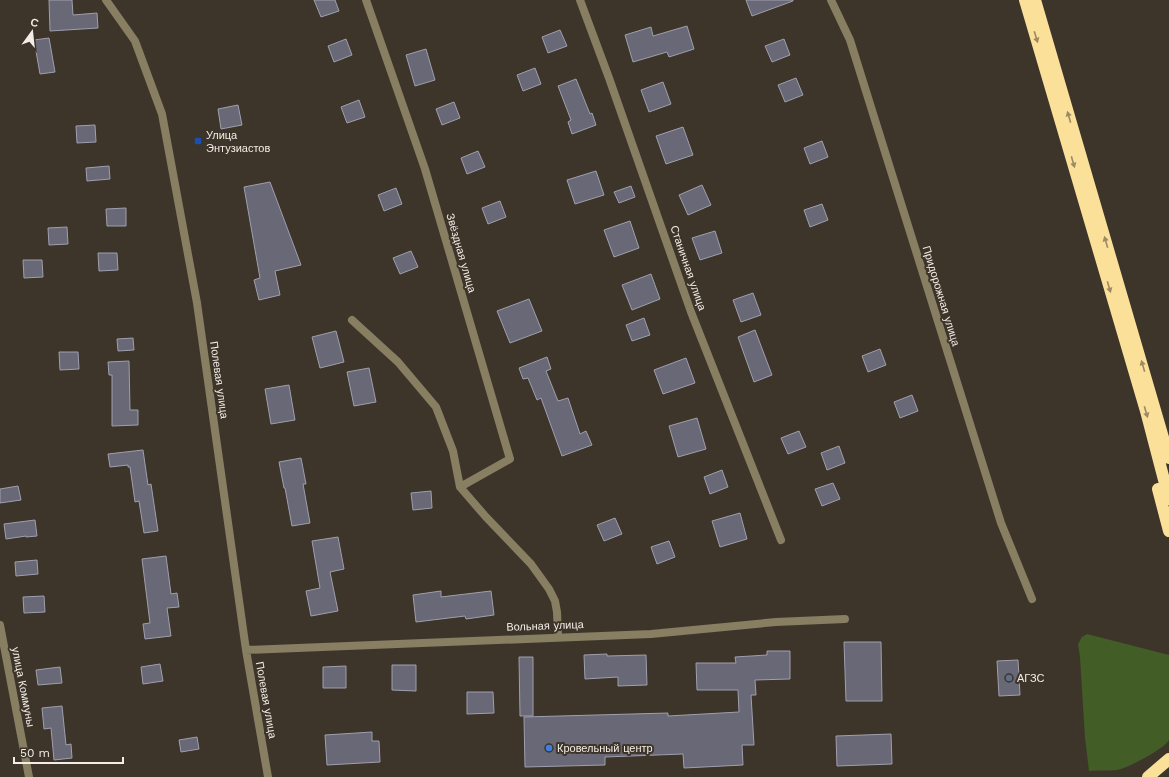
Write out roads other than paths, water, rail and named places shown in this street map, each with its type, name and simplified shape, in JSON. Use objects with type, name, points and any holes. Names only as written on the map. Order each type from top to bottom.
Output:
[{"type":"highway","points":[[1025,0],[1139,388],[1169,499]]},
{"type":"highway","points":[[1035,0],[1169,458]]},
{"type":"highway","points":[[1155,446],[1154,472],[1169,531]]},
{"type":"highway","points":[[1148,777],[1169,759]]},
{"type":"street","name":"Полевая улица","points":[[106,0],[135,41],[162,114],[197,303],[246,650],[268,777]]},
{"type":"street","name":"Звёздная улица","points":[[366,0],[425,169],[510,459],[460,487]]},
{"type":"street","name":"Станичная улица","points":[[580,0],[691,312],[781,540]]},
{"type":"street","name":"Придорожная улица","points":[[831,0],[850,40],[1001,523],[1032,599]]},
{"type":"street","points":[[352,320],[398,362],[436,407],[453,451],[460,487],[486,517],[531,564],[550,589],[555,601],[557,612],[558,637]]},
{"type":"street","name":"Вольная улица","points":[[246,650],[651,634],[776,622],[845,619]]},
{"type":"street","name":"улица Коммуны","points":[[0,625],[29,777]]},
{"type":"place","name":"Улица Энтузиастов","points":[[198,141]]},
{"type":"place","name":"АГЗС","points":[[1009,678]]},
{"type":"place","name":"Кровельный центр","points":[[549,748]]}]
